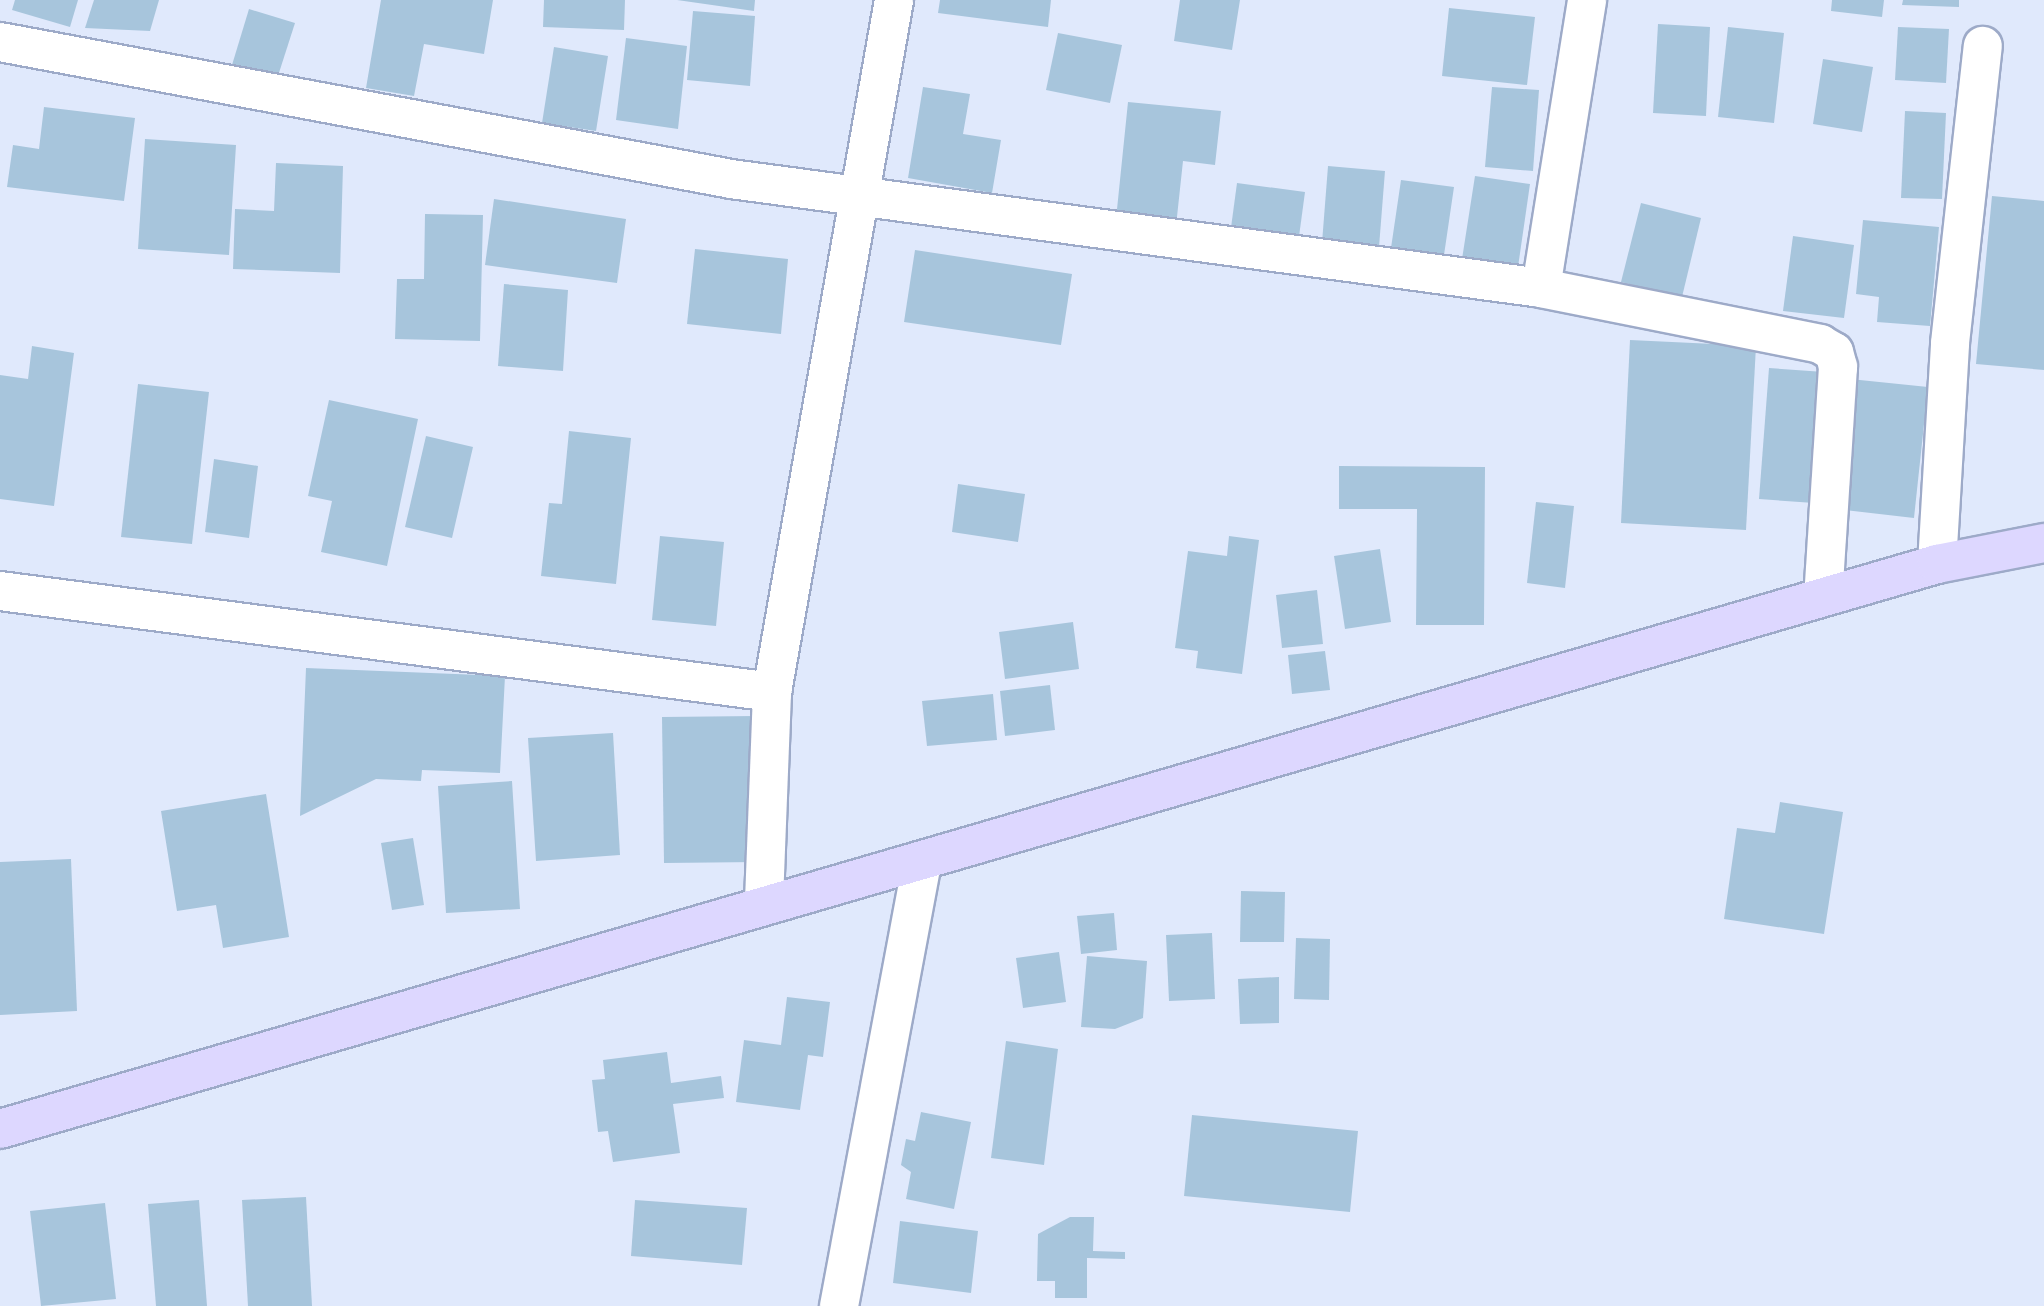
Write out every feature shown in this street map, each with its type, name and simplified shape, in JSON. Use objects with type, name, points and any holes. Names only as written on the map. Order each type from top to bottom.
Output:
[{"type":"main road","points":[[0,1129],[764,901],[922,862],[1937,564],[2044,543]]},
{"type":"street","points":[[764,901],[772,692],[894,0]]},
{"type":"street","points":[[1541,288],[1587,0]]},
{"type":"street","points":[[0,42],[717,176],[1541,288],[1834,352],[1823,597]]},
{"type":"street","points":[[1937,564],[1950,343],[1983,46]]},
{"type":"street","points":[[0,591],[772,692]]},
{"type":"street","points":[[839,1306],[922,862]]},
{"type":"building","points":[[15,0],[78,0],[70,27],[12,10]]},
{"type":"building","points":[[94,0],[159,0],[150,31],[85,28]]},
{"type":"building","points":[[381,0],[493,0],[484,54],[424,44],[414,96],[366,88]]},
{"type":"building","points":[[544,0],[625,0],[624,30],[543,27]]},
{"type":"building","points":[[677,0],[755,0],[754,11]]},
{"type":"building","points":[[940,0],[1051,0],[1048,27],[938,13]]},
{"type":"building","points":[[1180,0],[1240,0],[1232,50],[1174,41]]},
{"type":"building","points":[[1832,0],[1884,0],[1882,17],[1831,11]]},
{"type":"building","points":[[1903,0],[1959,0],[1959,7],[1902,5]]},
{"type":"building","points":[[1449,8],[1535,17],[1527,85],[1442,76]]},
{"type":"building","points":[[249,9],[295,23],[277,79],[232,65]]},
{"type":"building","points":[[693,11],[755,16],[750,86],[687,80]]},
{"type":"building","points":[[1658,24],[1710,27],[1706,116],[1653,113]]},
{"type":"building","points":[[1728,27],[1784,33],[1774,123],[1718,117]]},
{"type":"building","points":[[1898,27],[1949,29],[1946,83],[1895,80]]},
{"type":"building","points":[[1058,33],[1122,45],[1110,103],[1046,90]]},
{"type":"building","points":[[626,38],[687,46],[678,129],[616,120]]},
{"type":"building","points":[[554,47],[608,56],[596,131],[542,123]]},
{"type":"building","points":[[1823,59],[1873,67],[1862,132],[1813,124]]},
{"type":"building","points":[[923,87],[970,94],[963,134],[1001,140],[992,193],[908,178]]},
{"type":"building","points":[[1492,87],[1539,90],[1533,171],[1485,167]]},
{"type":"building","points":[[1128,102],[1221,111],[1215,165],[1183,161],[1176,226],[1116,219]]},
{"type":"building","points":[[44,107],[135,118],[124,201],[7,187],[13,145],[39,149]]},
{"type":"building","points":[[1905,111],[1946,113],[1942,199],[1901,198]]},
{"type":"building","points":[[145,139],[236,145],[229,255],[138,249]]},
{"type":"building","points":[[276,163],[343,166],[340,273],[233,269],[235,209],[274,211]]},
{"type":"building","points":[[1328,166],[1385,171],[1379,247],[1322,243]]},
{"type":"building","points":[[1475,176],[1530,184],[1518,267],[1462,259]]},
{"type":"building","points":[[1401,180],[1454,187],[1444,255],[1391,248]]},
{"type":"building","points":[[1237,183],[1305,192],[1298,244],[1230,235]]},
{"type":"building","points":[[1992,196],[2044,201],[2044,370],[1976,364]]},
{"type":"building","points":[[494,199],[626,219],[617,283],[485,265]]},
{"type":"building","points":[[1641,203],[1701,218],[1682,297],[1621,282]]},
{"type":"building","points":[[425,214],[483,215],[480,341],[395,339],[397,279],[424,279]]},
{"type":"building","points":[[1863,220],[1939,227],[1930,326],[1877,322],[1879,297],[1856,294]]},
{"type":"building","points":[[1793,236],[1854,245],[1844,318],[1783,311]]},
{"type":"building","points":[[695,249],[788,259],[781,334],[687,324]]},
{"type":"building","points":[[915,250],[1072,274],[1061,345],[904,322]]},
{"type":"building","points":[[504,284],[568,290],[563,371],[498,366]]},
{"type":"building","points":[[1630,340],[1756,346],[1746,530],[1621,523]]},
{"type":"building","points":[[32,346],[74,353],[54,506],[0,499],[0,375],[28,379]]},
{"type":"building","points":[[1769,368],[1824,372],[1814,503],[1759,499]]},
{"type":"building","points":[[1850,379],[1928,387],[1914,518],[1836,509]]},
{"type":"building","points":[[138,384],[209,392],[192,544],[121,537]]},
{"type":"building","points":[[329,400],[418,419],[387,566],[321,552],[332,501],[308,496]]},
{"type":"building","points":[[569,431],[631,438],[616,584],[541,576],[549,503],[562,504]]},
{"type":"building","points":[[426,436],[473,447],[452,538],[405,527]]},
{"type":"building","points":[[214,459],[258,466],[249,538],[205,532]]},
{"type":"building","points":[[1339,466],[1485,467],[1484,625],[1416,625],[1417,509],[1339,509]]},
{"type":"building","points":[[958,484],[1025,494],[1018,542],[952,532]]},
{"type":"building","points":[[1536,502],[1574,506],[1565,588],[1527,583]]},
{"type":"building","points":[[660,536],[724,542],[716,626],[652,620]]},
{"type":"building","points":[[1229,536],[1259,540],[1242,674],[1196,668],[1198,651],[1175,648],[1188,551],[1227,556]]},
{"type":"building","points":[[1380,549],[1391,622],[1345,629],[1334,556]]},
{"type":"building","points":[[1317,590],[1323,644],[1282,648],[1276,595]]},
{"type":"building","points":[[1073,622],[1079,669],[1005,679],[999,632]]},
{"type":"building","points":[[1325,651],[1330,690],[1292,694],[1288,655]]},
{"type":"building","points":[[306,668],[505,676],[500,773],[422,770],[421,781],[376,779],[300,816]]},
{"type":"building","points":[[1050,685],[1055,730],[1005,736],[1000,691]]},
{"type":"building","points":[[993,694],[997,740],[927,746],[922,701]]},
{"type":"building","points":[[756,716],[758,862],[664,863],[662,717]]},
{"type":"building","points":[[613,733],[620,855],[536,861],[528,738]]},
{"type":"building","points":[[512,781],[520,909],[446,913],[438,786]]},
{"type":"building","points":[[266,794],[289,937],[223,948],[216,905],[177,911],[161,811]]},
{"type":"building","points":[[1780,802],[1843,812],[1824,934],[1724,919],[1737,828],[1775,833]]},
{"type":"building","points":[[413,838],[424,905],[392,910],[381,843]]},
{"type":"building","points":[[71,859],[77,1011],[0,1015],[0,862]]},
{"type":"building","points":[[1241,891],[1285,892],[1284,942],[1240,942]]},
{"type":"building","points":[[1114,913],[1117,950],[1081,954],[1077,916]]},
{"type":"building","points":[[1212,933],[1215,999],[1169,1001],[1166,935]]},
{"type":"building","points":[[1296,938],[1330,939],[1329,1000],[1294,999]]},
{"type":"building","points":[[1059,952],[1066,1002],[1023,1008],[1016,958]]},
{"type":"building","points":[[1087,956],[1147,961],[1143,1018],[1115,1029],[1081,1027]]},
{"type":"building","points":[[1279,977],[1279,1023],[1240,1024],[1238,979]]},
{"type":"building","points":[[787,997],[830,1002],[823,1057],[808,1055],[800,1110],[736,1102],[744,1040],[781,1045]]},
{"type":"building","points":[[1006,1041],[1058,1049],[1044,1165],[991,1158]]},
{"type":"building","points":[[667,1052],[671,1083],[721,1076],[724,1098],[673,1104],[680,1153],[613,1162],[608,1131],[598,1132],[592,1080],[605,1079],[603,1060]]},
{"type":"building","points":[[921,1112],[971,1122],[954,1209],[906,1199],[911,1172],[901,1165],[906,1139],[915,1141]]},
{"type":"building","points":[[1192,1115],[1358,1131],[1350,1212],[1184,1196]]},
{"type":"building","points":[[306,1197],[312,1306],[248,1306],[242,1200]]},
{"type":"building","points":[[199,1200],[207,1306],[156,1306],[148,1204]]},
{"type":"building","points":[[635,1200],[747,1208],[742,1265],[631,1256]]},
{"type":"building","points":[[105,1203],[116,1299],[41,1306],[30,1211]]},
{"type":"building","points":[[1070,1217],[1094,1217],[1093,1251],[1125,1252],[1125,1259],[1087,1258],[1087,1298],[1055,1298],[1055,1281],[1037,1281],[1038,1234]]},
{"type":"building","points":[[900,1221],[978,1231],[971,1293],[893,1283]]}]
